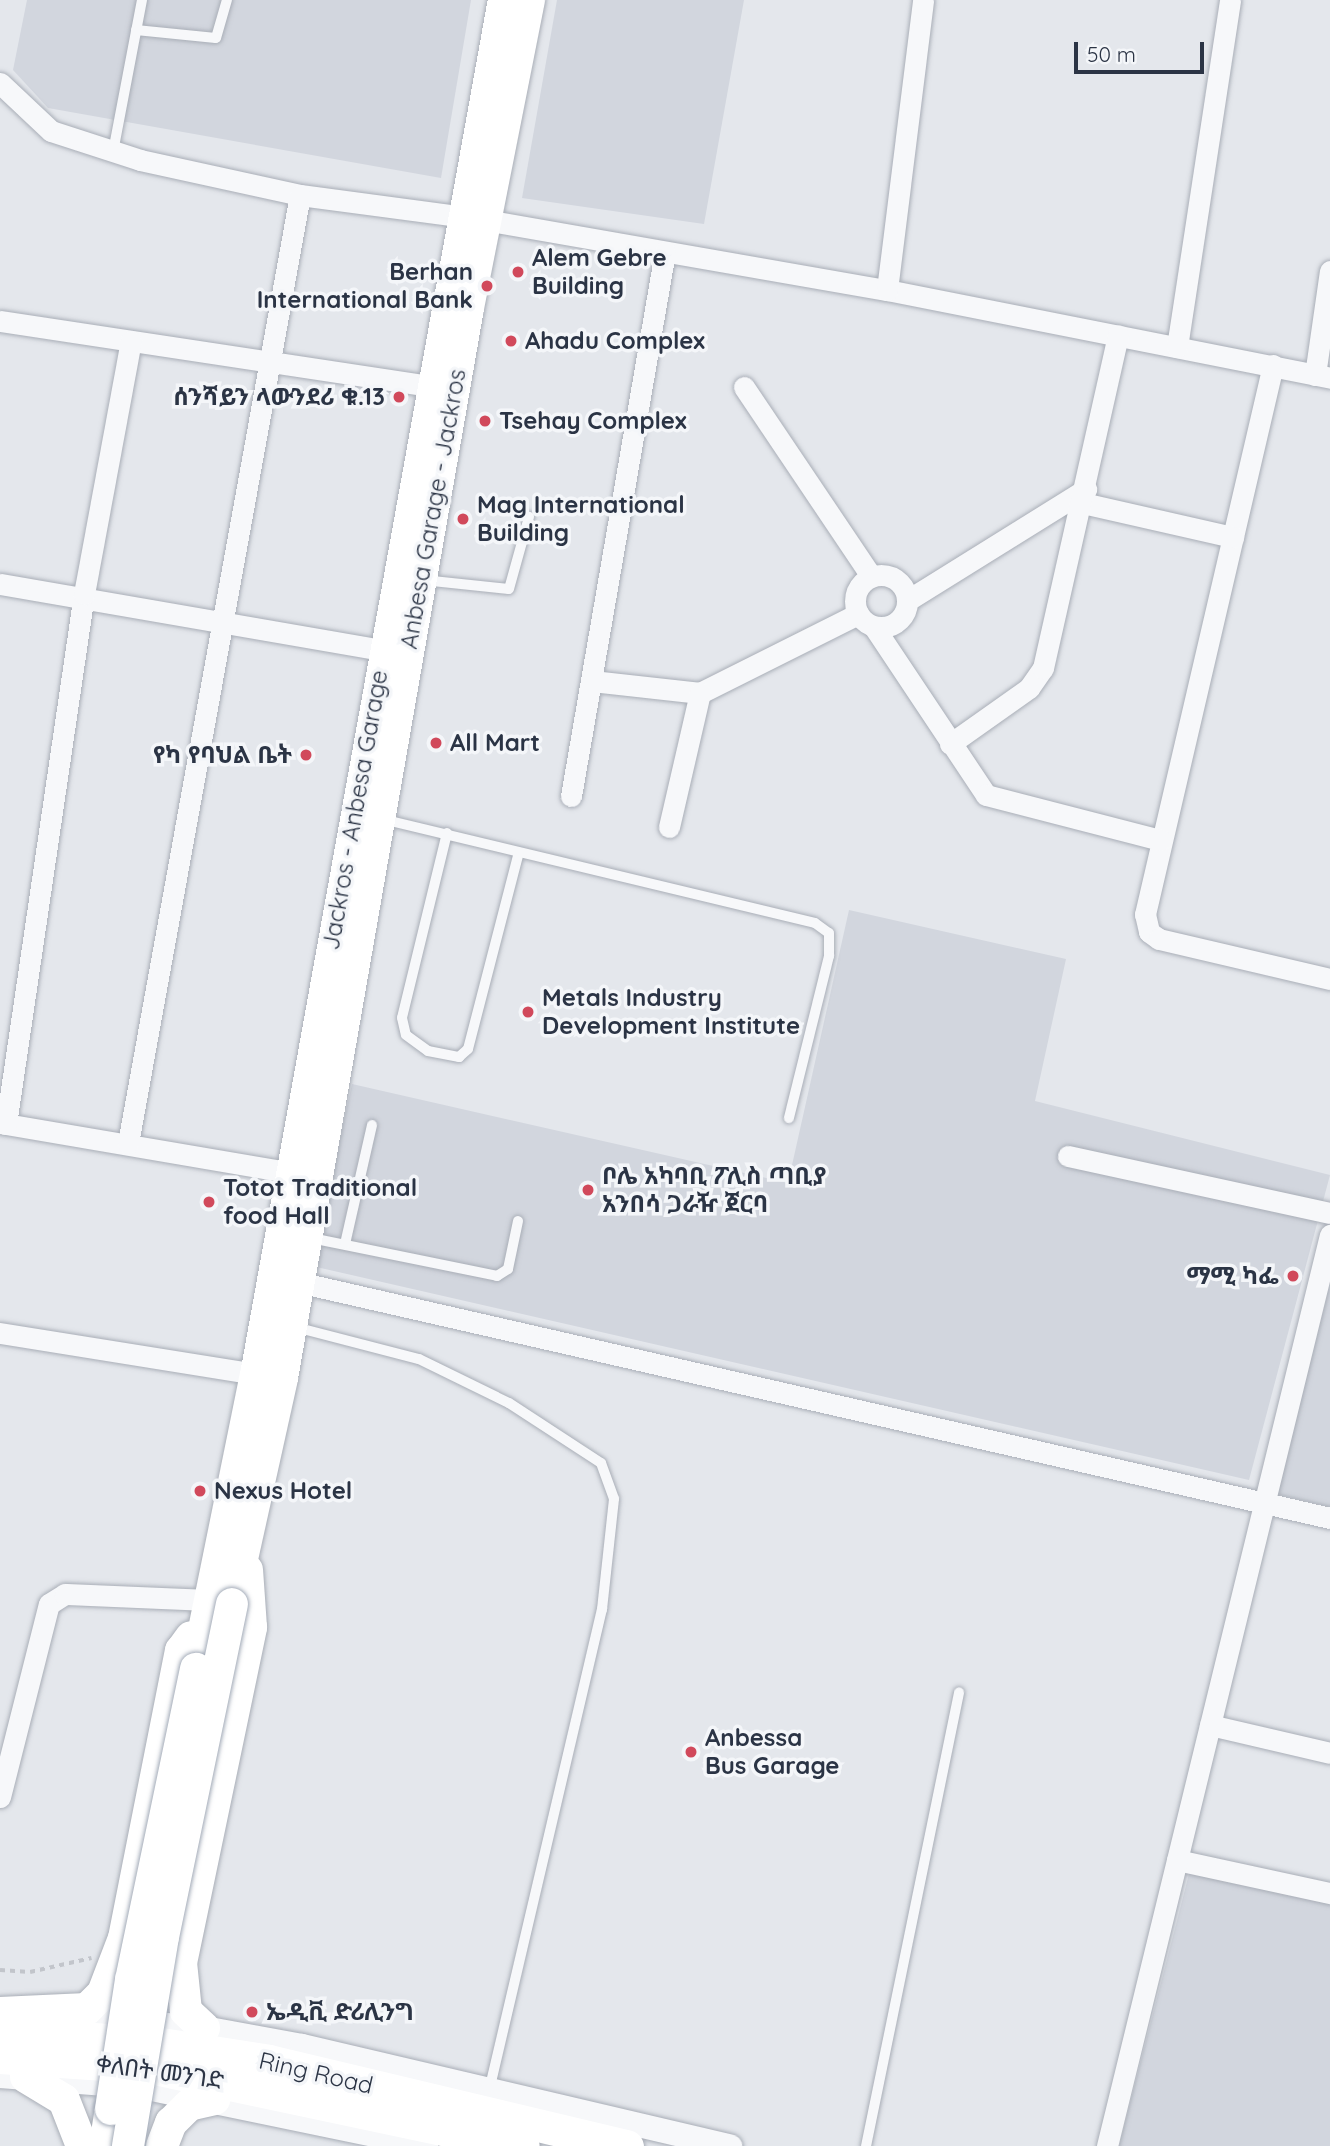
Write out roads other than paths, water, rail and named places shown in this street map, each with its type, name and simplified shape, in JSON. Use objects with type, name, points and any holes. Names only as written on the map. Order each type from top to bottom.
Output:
[{"type":"highway","name":"Ring Road","points":[[0,2032],[162,2044],[269,2061],[627,2146]]},
{"type":"highway","name":"ቀለበት መንገድ","points":[[0,2057],[150,2067],[523,2146]]},
{"type":"main road","name":"Jackros - Anbesa Garage","points":[[216,1608],[269,1376],[291,1172],[348,924],[382,650],[430,386],[474,220],[504,0]]},
{"type":"main road","name":"Anbesa Garage - Jackros","points":[[216,1608],[243,1556],[269,1376],[290,1326],[306,1237],[348,924],[379,819],[420,580],[474,220],[529,0]]},
{"type":"main road","points":[[204,2028],[186,2011],[181,1963],[251,1627],[253,1588],[243,1556]]},
{"type":"main road","points":[[105,2146],[131,1980],[196,1669],[216,1608]]},
{"type":"main road","points":[[0,2013],[87,2009],[103,1993],[117,1956],[181,1651],[216,1608]]},
{"type":"main road","points":[[128,2146],[216,1608]]},
{"type":"main road","points":[[13,2077],[64,2100],[82,2146]]},
{"type":"main road","points":[[162,2146],[172,2123],[189,2105],[214,2099]]},
{"type":"street","points":[[887,290],[923,0]]},
{"type":"street","points":[[1177,347],[1230,0]]},
{"type":"street","points":[[0,83],[51,131],[113,152],[300,195],[474,220],[887,290],[1273,365],[1322,377],[1330,271]]},
{"type":"street","points":[[128,1143],[267,363],[300,195]]},
{"type":"street","points":[[572,796],[665,252]]},
{"type":"street","points":[[0,321],[430,386]]},
{"type":"street","points":[[950,744],[1030,688],[1043,668],[1084,496],[1118,335]]},
{"type":"street","points":[[131,341],[84,594],[3,1124],[291,1172]]},
{"type":"street","points":[[1273,365],[1160,840],[1145,914],[1149,932],[1330,979]]},
{"type":"street","points":[[744,387],[871,576]]},
{"type":"street","points":[[592,681],[700,693],[866,621],[901,619],[908,600],[1084,496],[1233,537]]},
{"type":"street","points":[[908,600],[891,576],[871,576],[856,592],[866,621],[977,786],[1002,803],[1160,840]]},
{"type":"street","points":[[0,584],[84,594],[221,625],[382,650]]},
{"type":"street","points":[[669,827],[700,693]]},
{"type":"street","points":[[1068,1156],[1330,1213]]},
{"type":"street","points":[[1107,2146],[1330,1235]]},
{"type":"street","points":[[298,1282],[1264,1500],[1330,1518]]},
{"type":"street","points":[[0,1333],[269,1376]]},
{"type":"street","points":[[0,1797],[49,1604],[65,1594],[216,1608]]},
{"type":"street","points":[[1210,1726],[1330,1752]]},
{"type":"street","points":[[1177,1860],[1330,1892]]},
{"type":"street","points":[[0,2013],[204,2028],[489,2089],[730,2146]]},
{"type":"street","points":[[13,2077],[214,2099],[426,2146]]},
{"type":"lane","points":[[113,152],[142,0]]},
{"type":"lane","points":[[136,30],[216,38],[227,0]]},
{"type":"lane","points":[[420,580],[509,589],[529,517]]},
{"type":"lane","points":[[379,819],[791,914],[829,933],[829,956],[789,1118]]},
{"type":"lane","points":[[447,833],[402,1018],[406,1035],[428,1051],[459,1057],[468,1048],[519,852]]},
{"type":"lane","points":[[345,1244],[372,1125]]},
{"type":"lane","points":[[306,1237],[497,1276],[508,1269],[517,1221]]},
{"type":"lane","points":[[290,1326],[419,1359],[509,1403],[601,1463],[614,1499],[602,1609],[489,2089]]},
{"type":"lane","points":[[866,2146],[959,1692]]},
{"type":"place","name":"Alem Gebre Building","points":[[518,272]]},
{"type":"place","name":"Berhan International Bank","points":[[487,286]]},
{"type":"place","name":"Ahadu Complex","points":[[511,341]]},
{"type":"place","name":"ሰንሻይን ላውንደሪ ቁ.13","points":[[399,397]]},
{"type":"place","name":"Tsehay Complex","points":[[485,421]]},
{"type":"place","name":"Mag International Building","points":[[463,519]]},
{"type":"place","name":"All Mart","points":[[436,743]]},
{"type":"place","name":"የካ የባህል ቤት","points":[[306,755]]},
{"type":"place","name":"Metals Industry Development Institute","points":[[528,1012]]},
{"type":"place","name":"ቦሌ አካባቢ ፖሊስ ጣቢያ አንበሳ ጋራዥ ጀርባ","points":[[588,1190]]},
{"type":"place","name":"Totot Traditional food Hall","points":[[209,1202]]},
{"type":"place","name":"ማሚ ካፌ","points":[[1293,1276]]},
{"type":"place","name":"Nexus Hotel","points":[[200,1491]]},
{"type":"place","name":"Anbessa Bus Garage","points":[[691,1752]]},
{"type":"place","name":"ኤዲቪ ድሪሊንግ","points":[[252,2012]]}]
